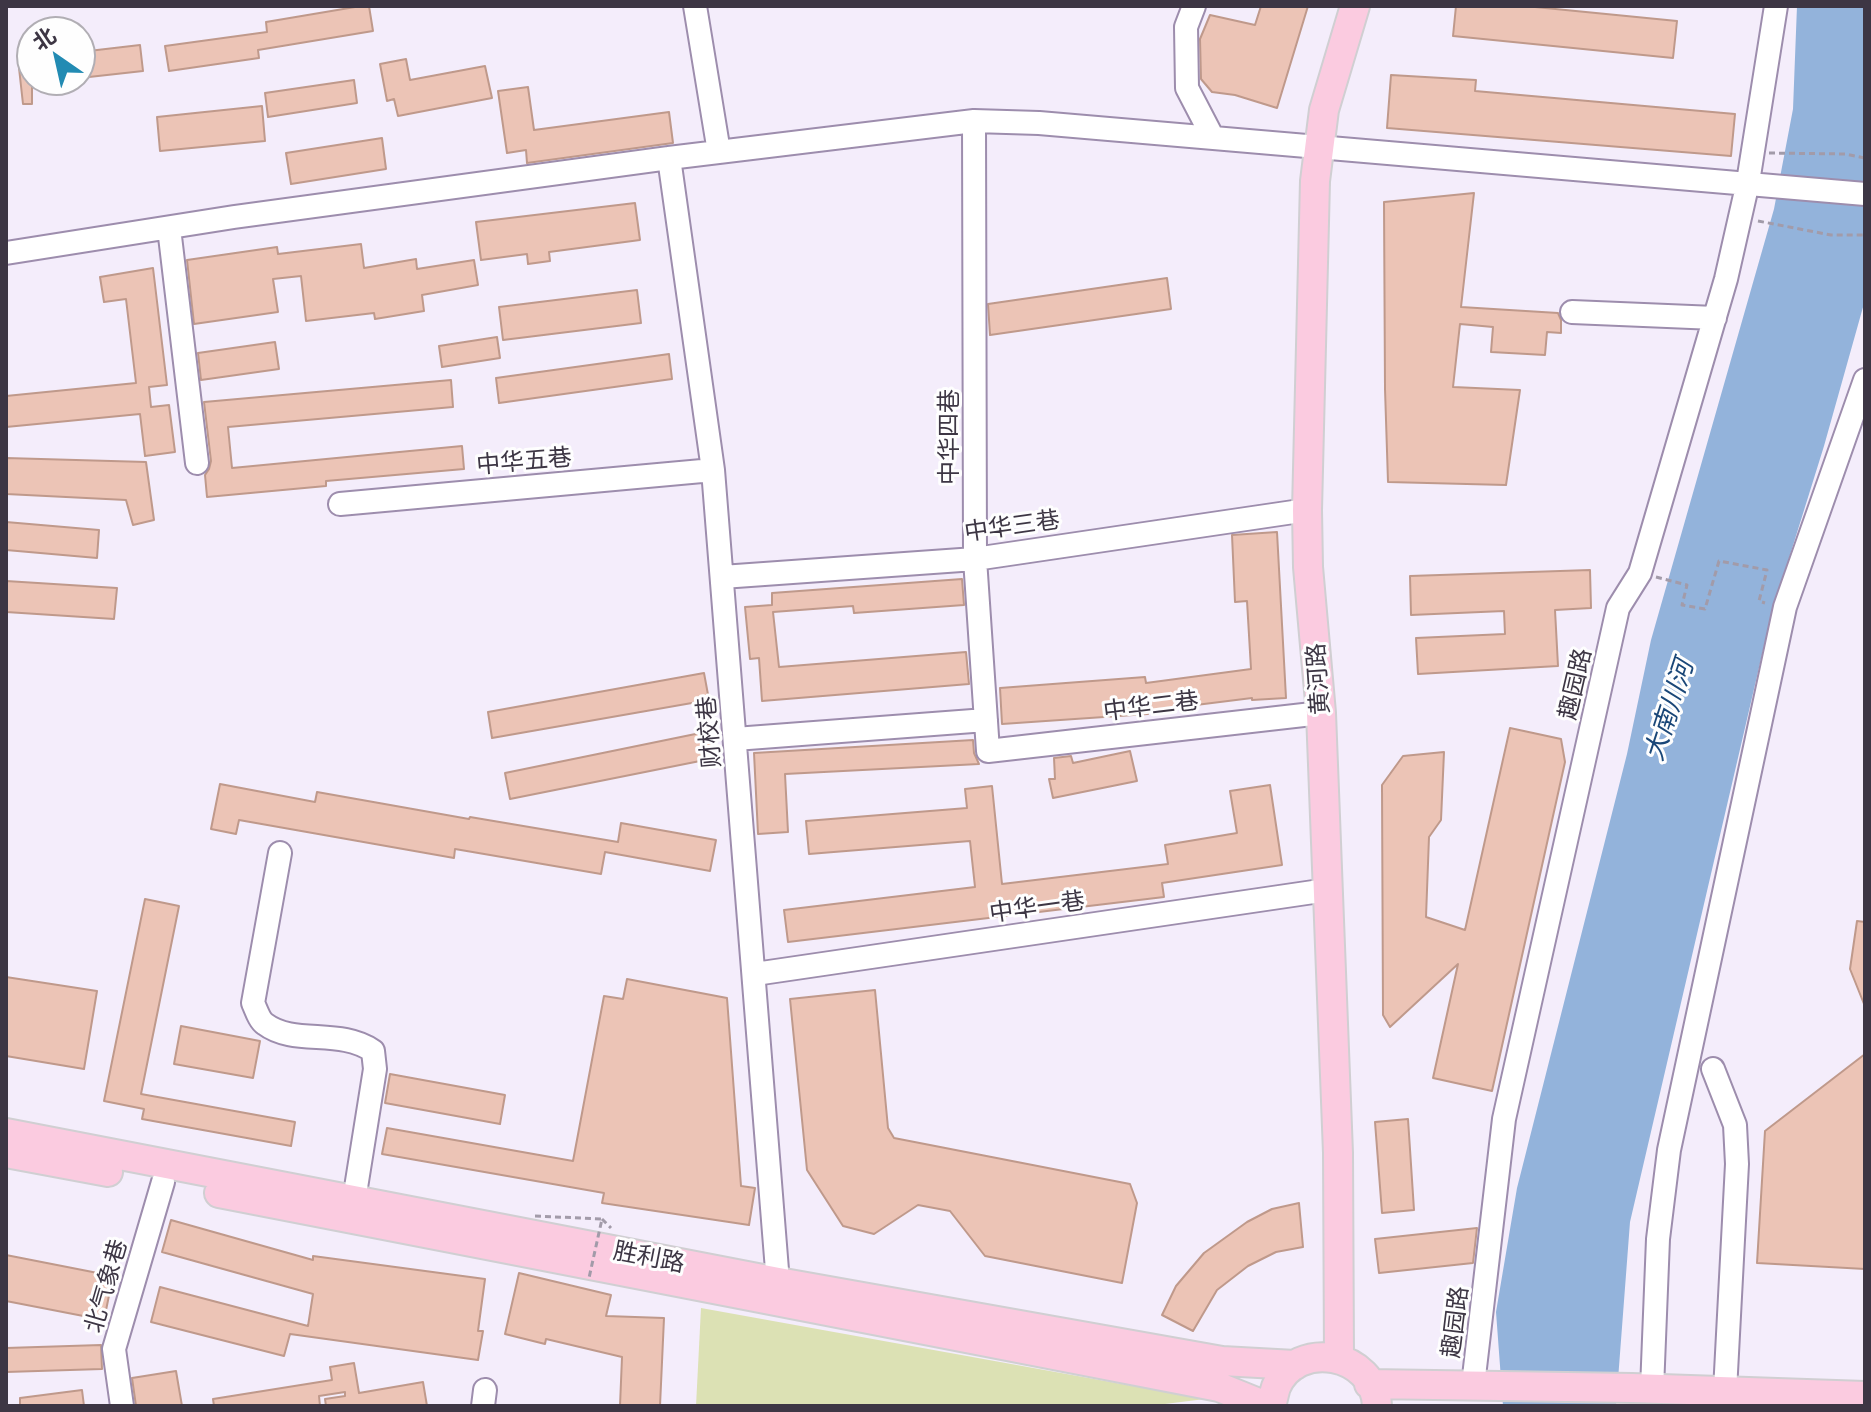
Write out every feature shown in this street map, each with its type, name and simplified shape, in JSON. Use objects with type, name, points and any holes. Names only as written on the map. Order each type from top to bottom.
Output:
[{"type":"main road","name":"黄河路","points":[[1339,1358],[1338,1153],[1321,713],[1308,567],[1307,510],[1315,181],[1324,110],[1355,6]]},
{"type":"main road","name":"胜利路","points":[[6,1133],[354,1200],[1219,1387],[1269,1406]]},
{"type":"main road","name":"胜利路","points":[[6,1153],[779,1293],[1222,1361],[1295,1365],[1312,1357],[1339,1358]]},
{"type":"main road","points":[[1339,1358],[1358,1368],[1373,1395],[1480,1386],[1865,1396]]},
{"type":"main road","points":[[1269,1406],[1277,1385],[1295,1365]]},
{"type":"street","points":[[695,6],[719,152]]},
{"type":"street","points":[[1194,6],[1186,27],[1187,88],[1213,138]]},
{"type":"street","name":"趣园路","points":[[1480,1386],[1504,1119],[1618,608],[1640,573],[1758,183],[1776,6]]},
{"type":"street","points":[[6,253],[669,158],[974,121],[1039,123],[1865,194]]},
{"type":"street","name":"中华四巷","points":[[974,121],[975,559],[988,751]]},
{"type":"street","name":"财校巷","points":[[669,158],[713,470],[779,1293]]},
{"type":"street","points":[[169,228],[197,463]]},
{"type":"street","points":[[1572,312],[1715,318]]},
{"type":"street","points":[[1642,1389],[1669,1150],[1785,607],[1865,380]]},
{"type":"street","name":"中华五巷","points":[[340,504],[713,470]]},
{"type":"street","name":"中华三巷","points":[[722,577],[975,559],[1307,510]]},
{"type":"street","name":"中华二巷","points":[[988,751],[1321,713]]},
{"type":"street","points":[[735,739],[986,720]]},
{"type":"street","points":[[280,853],[253,1003],[263,1023],[284,1033],[359,1041],[373,1051],[375,1069],[354,1200]]},
{"type":"street","name":"中华一巷","points":[[755,974],[1327,890]]},
{"type":"street","points":[[1713,1069],[1735,1125],[1737,1164],[1725,1391]]},
{"type":"street","name":"北气象巷","points":[[122,1406],[114,1349],[163,1182]]},
{"type":"path","points":[[1766,154],[1831,153],[1865,158]]},
{"type":"path","points":[[1754,220],[1831,235],[1865,235]]},
{"type":"path","points":[[1666,579],[1687,585],[1682,605],[1705,609],[1719,561],[1767,570],[1759,601],[1768,603]]},
{"type":"path","points":[[535,1216],[602,1219],[589,1278]]},
{"type":"green space","points":[[701,1308],[1205,1399],[1149,1406],[696,1406]]},
{"type":"water","name":"大南川河","points":[[1797,6],[1865,6],[1865,300],[1771,616],[1630,1222],[1616,1406],[1503,1406],[1496,1312],[1517,1188],[1627,754],[1651,640],[1774,209],[1793,109]]},
{"type":"building","points":[[369,6],[373,31],[258,50],[259,58],[169,71],[165,46],[267,32],[266,22]]},
{"type":"building","points":[[1261,6],[1308,6],[1277,108],[1235,95],[1212,92],[1201,79],[1200,39],[1210,15],[1255,25]]},
{"type":"building","points":[[1456,6],[1525,6],[1677,21],[1673,58],[1453,36]]},
{"type":"building","points":[[140,45],[143,71],[96,76],[96,50]]},
{"type":"building","points":[[406,59],[410,80],[485,66],[492,98],[398,116],[394,99],[387,101],[380,64]]},
{"type":"building","points":[[1391,75],[1476,80],[1475,91],[1735,114],[1731,156],[1387,128]]},
{"type":"building","points":[[354,80],[357,103],[268,117],[265,93]]},
{"type":"building","points":[[528,87],[534,130],[669,112],[673,143],[527,163],[526,150],[507,153],[498,91]]},
{"type":"building","points":[[22,96],[32,96],[32,104],[23,104]]},
{"type":"building","points":[[262,106],[265,141],[160,151],[157,117]]},
{"type":"building","points":[[382,138],[386,169],[291,184],[286,153]]},
{"type":"building","points":[[1474,193],[1461,307],[1558,313],[1561,333],[1547,332],[1545,355],[1491,352],[1493,327],[1460,324],[1453,387],[1520,390],[1506,485],[1388,482],[1384,202]]},
{"type":"building","points":[[635,203],[640,240],[549,252],[550,261],[528,264],[527,254],[481,260],[476,222]]},
{"type":"building","points":[[361,244],[364,268],[416,259],[417,269],[474,260],[478,285],[422,295],[424,311],[375,319],[374,313],[306,321],[301,276],[273,279],[278,312],[194,324],[187,260],[277,247],[278,254]]},
{"type":"building","points":[[153,268],[167,385],[149,387],[151,407],[169,405],[175,452],[145,456],[140,414],[6,427],[6,396],[136,383],[126,299],[104,302],[100,277]]},
{"type":"building","points":[[1167,278],[1171,309],[990,335],[988,304]]},
{"type":"building","points":[[637,290],[641,323],[503,340],[499,307]]},
{"type":"building","points":[[497,337],[500,358],[442,367],[439,346]]},
{"type":"building","points":[[275,342],[279,369],[201,380],[198,353]]},
{"type":"building","points":[[669,354],[672,379],[499,403],[496,378]]},
{"type":"building","points":[[451,380],[453,407],[228,427],[232,468],[462,446],[464,469],[326,481],[326,486],[207,497],[205,475],[211,461],[204,402]]},
{"type":"building","points":[[6,458],[146,462],[154,520],[133,525],[126,500],[6,494]]},
{"type":"building","points":[[6,522],[99,530],[97,558],[6,550]]},
{"type":"building","points":[[1277,532],[1286,698],[1252,698],[1148,711],[1148,714],[1002,724],[1000,688],[1145,677],[1146,683],[1251,669],[1247,601],[1235,602],[1232,535]]},
{"type":"building","points":[[1590,570],[1591,608],[1555,610],[1558,666],[1418,674],[1416,638],[1505,634],[1504,611],[1411,615],[1410,576]]},
{"type":"building","points":[[962,579],[964,605],[854,613],[853,606],[773,612],[779,667],[966,652],[969,684],[762,701],[759,658],[750,659],[745,607],[772,605],[772,593]]},
{"type":"building","points":[[6,581],[117,588],[114,619],[6,612]]},
{"type":"building","points":[[704,673],[709,700],[492,738],[488,712]]},
{"type":"building","points":[[1510,728],[1561,739],[1565,762],[1492,1091],[1433,1078],[1458,964],[1390,1027],[1383,1015],[1382,785],[1403,756],[1444,752],[1441,820],[1429,837],[1426,917],[1465,930]]},
{"type":"building","points":[[710,731],[715,758],[510,799],[505,773]]},
{"type":"building","points":[[973,740],[979,764],[785,774],[788,832],[758,834],[754,753]]},
{"type":"building","points":[[1130,751],[1137,781],[1053,798],[1049,779],[1055,779],[1054,758],[1071,756],[1073,763]]},
{"type":"building","points":[[220,784],[315,802],[317,792],[618,842],[621,823],[716,840],[710,871],[605,852],[601,874],[455,849],[454,858],[239,820],[236,834],[211,829]]},
{"type":"building","points":[[1270,785],[1282,865],[1162,883],[1164,897],[788,942],[784,910],[975,887],[970,841],[809,854],[806,821],[967,808],[965,789],[992,786],[1002,884],[1168,864],[1165,845],[1237,833],[1230,791]]},
{"type":"building","points":[[145,899],[179,906],[141,1094],[295,1122],[291,1146],[142,1119],[144,1109],[104,1101]]},
{"type":"building","points":[[1857,921],[1865,922],[1864,1004],[1850,969]]},
{"type":"building","points":[[6,977],[97,991],[84,1069],[6,1056]]},
{"type":"building","points":[[627,979],[727,998],[741,1186],[755,1188],[749,1225],[602,1203],[604,1193],[382,1154],[387,1128],[573,1161],[604,996],[623,999]]},
{"type":"building","points":[[875,990],[888,1128],[894,1138],[1130,1184],[1137,1203],[1122,1283],[985,1256],[950,1211],[918,1205],[874,1234],[843,1226],[807,1170],[790,999]]},
{"type":"building","points":[[181,1026],[260,1041],[253,1078],[174,1064]]},
{"type":"building","points":[[1865,1054],[1865,1269],[1757,1263],[1765,1131]]},
{"type":"building","points":[[390,1074],[505,1095],[500,1124],[385,1103]]},
{"type":"building","points":[[1408,1119],[1414,1210],[1382,1213],[1375,1122]]},
{"type":"building","points":[[1299,1203],[1303,1247],[1276,1252],[1248,1266],[1217,1290],[1193,1331],[1162,1315],[1176,1286],[1204,1253],[1247,1222],[1272,1209]]},
{"type":"building","points":[[171,1220],[313,1260],[313,1256],[485,1279],[478,1331],[483,1331],[478,1360],[290,1334],[284,1356],[151,1322],[160,1287],[308,1326],[313,1294],[162,1252]]},
{"type":"building","points":[[1477,1228],[1473,1263],[1379,1273],[1375,1239]]},
{"type":"building","points":[[6,1255],[113,1276],[104,1320],[6,1301]]},
{"type":"building","points":[[519,1273],[611,1295],[606,1316],[664,1318],[660,1406],[620,1406],[622,1357],[546,1339],[545,1344],[505,1334]]},
{"type":"building","points":[[101,1345],[102,1369],[6,1372],[6,1348]]},
{"type":"building","points":[[354,1363],[359,1393],[423,1382],[427,1406],[326,1406],[325,1399],[345,1396],[345,1392],[319,1396],[320,1406],[214,1406],[213,1399],[332,1380],[330,1367]]},
{"type":"building","points":[[176,1371],[182,1406],[136,1406],[132,1378]]},
{"type":"building","points":[[82,1390],[84,1406],[20,1406],[20,1398]]}]
